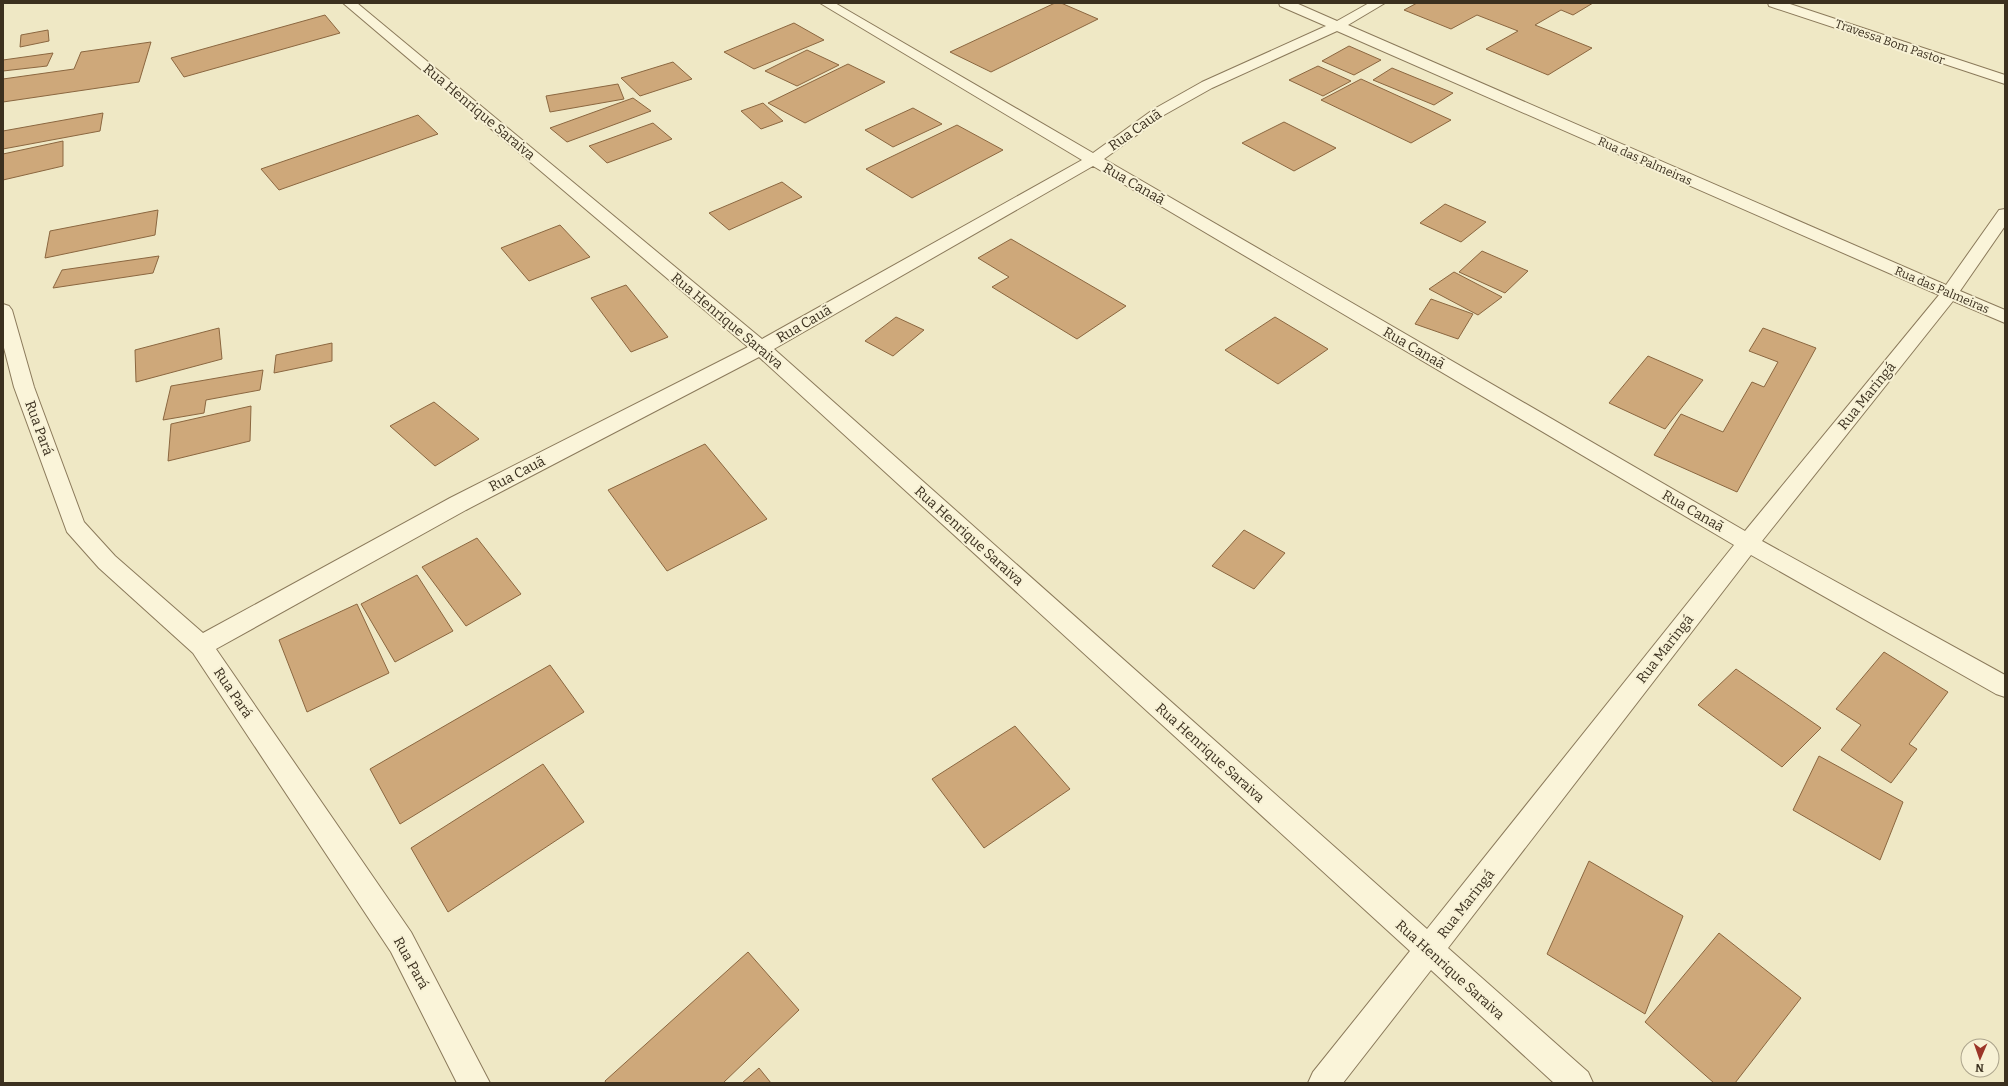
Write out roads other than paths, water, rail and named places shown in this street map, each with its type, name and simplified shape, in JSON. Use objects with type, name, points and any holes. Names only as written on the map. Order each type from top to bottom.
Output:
[{"type":"street","name":"Rua Henrique Saraiva","points":[[349,3],[761,348],[1577,1083]]},
{"type":"street","name":"Rua Canaã","points":[[826,3],[1748,543],[2005,687]]},
{"type":"street","name":"Rua das Palmeiras","points":[[1285,3],[1949,294],[2005,317]]},
{"type":"street","name":"Rua Cauã","points":[[201,646],[458,504],[761,348],[1093,160],[1159,112],[1206,85],[1337,26],[1379,3]]},
{"type":"street","name":"Travessa Bom Pastor","points":[[1774,3],[2005,80]]},
{"type":"street","name":"Rua Maringá","points":[[1324,1083],[1748,543],[1949,294],[2005,214]]},
{"type":"street","name":"Rua Pará","points":[[3,310],[24,387],[75,526],[107,562],[201,646],[401,942],[474,1083]]}]
